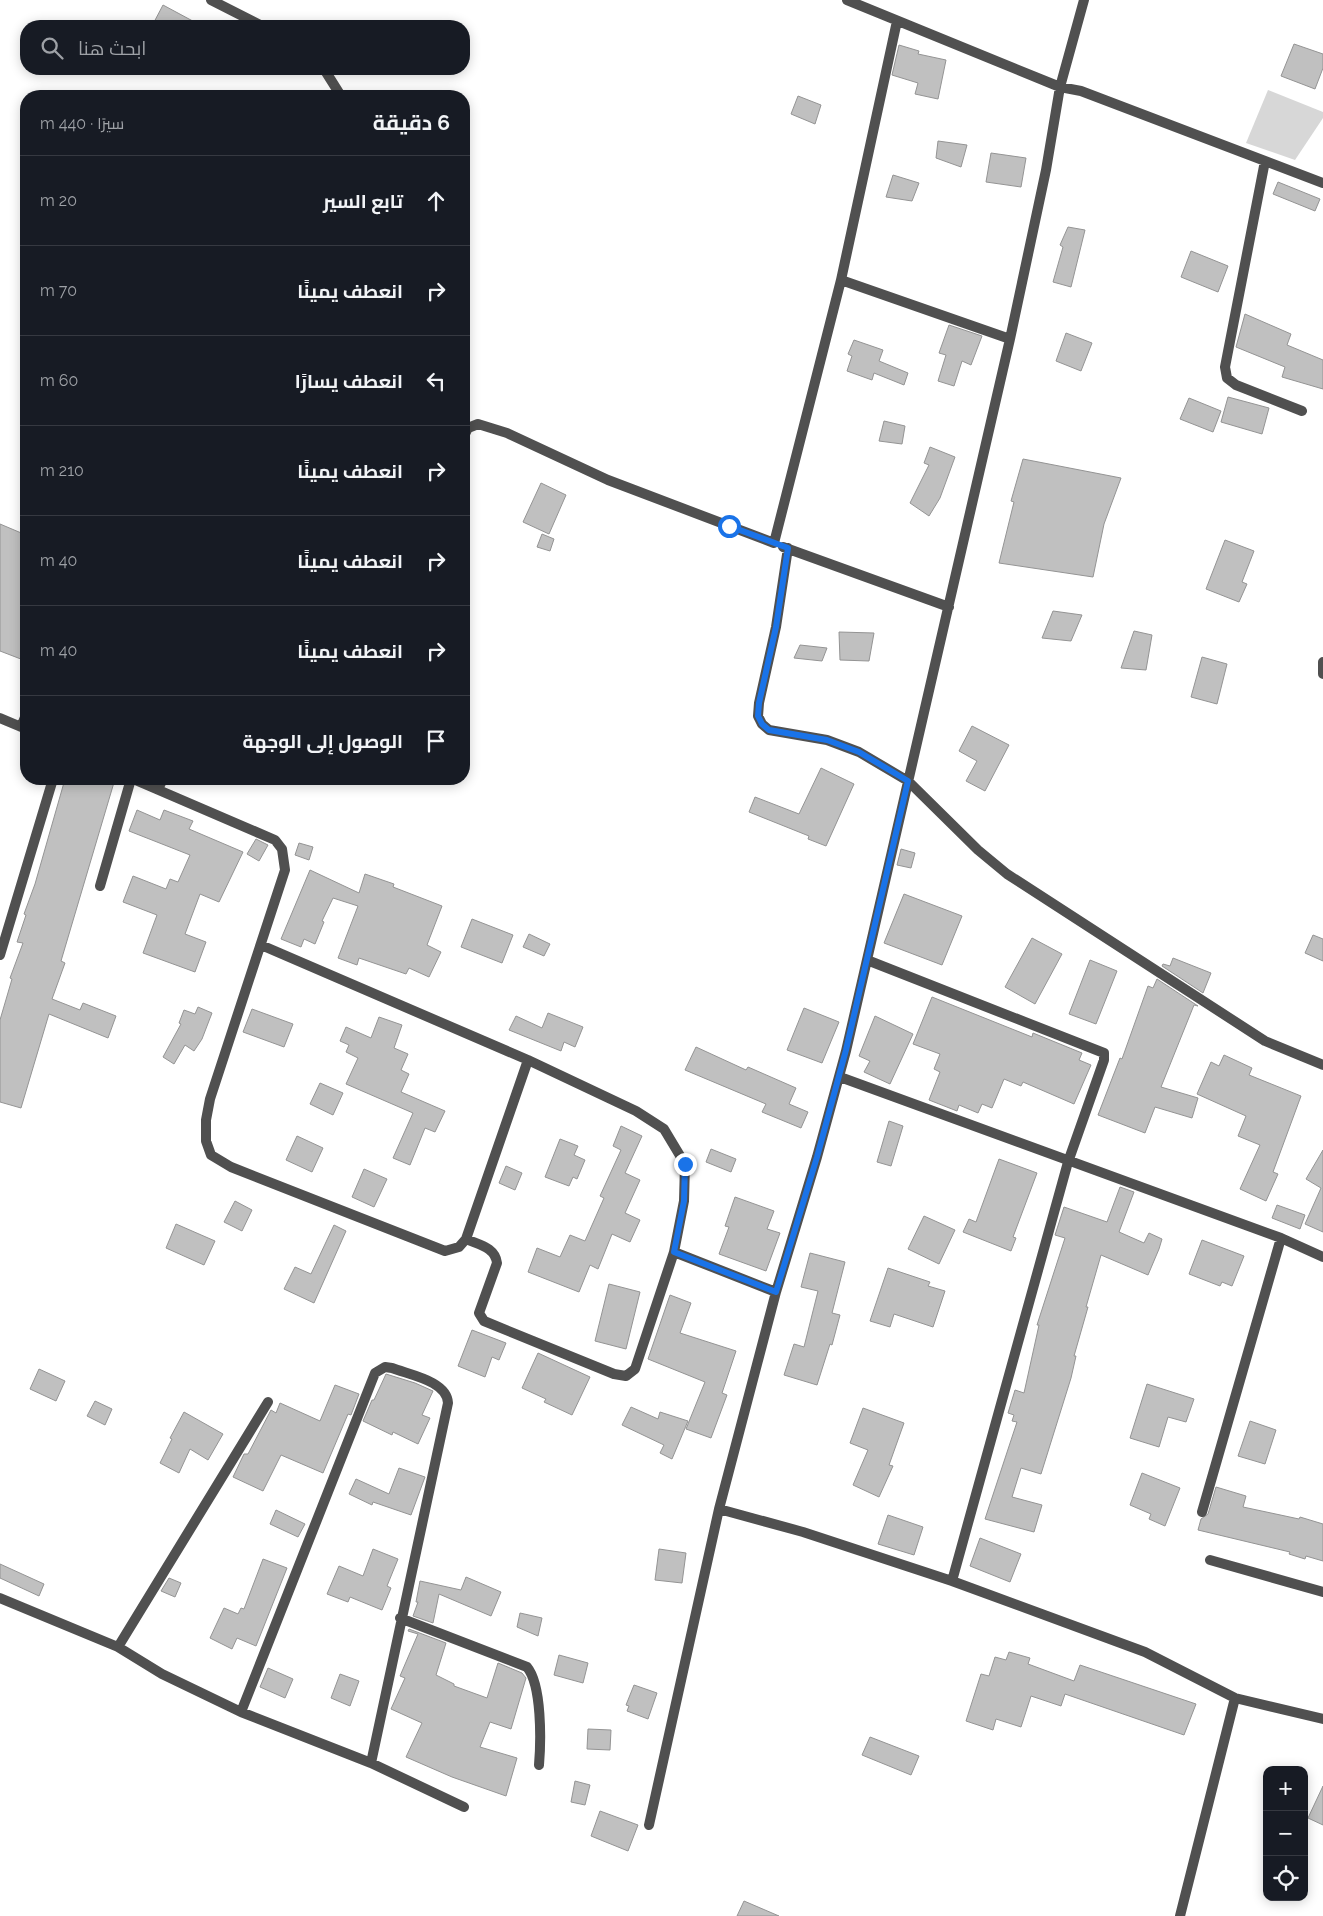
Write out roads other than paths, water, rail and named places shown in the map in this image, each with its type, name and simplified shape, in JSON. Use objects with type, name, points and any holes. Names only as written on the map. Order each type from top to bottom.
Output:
[{"type":"street","points":[[211,0],[250,20]]},
{"type":"street","points":[[847,0],[1060,87],[1081,91],[1323,183]]},
{"type":"street","points":[[873,11],[876,0]]},
{"type":"street","points":[[650,1825],[718,1509],[776,1292],[840,1077],[1010,339],[1046,170],[1060,87],[1084,0]]},
{"type":"street","points":[[774,543],[841,280],[897,21]]},
{"type":"street","points":[[328,75],[337,90]]},
{"type":"street","points":[[1264,162],[1225,367],[1228,378],[1236,385],[1302,411]]},
{"type":"street","points":[[841,280],[1010,339]]},
{"type":"street","points":[[470,427],[478,424],[507,432],[608,480],[949,607]]},
{"type":"street","points":[[788,548],[776,627],[759,703],[758,716],[762,724],[769,730],[827,740],[859,752],[908,781],[978,850],[1007,874],[1265,1041],[1323,1066]]},
{"type":"street","points":[[1323,662],[1323,674]]},
{"type":"street","points":[[0,718],[20,726]]},
{"type":"street","points":[[0,955],[51,785]]},
{"type":"street","points":[[100,886],[130,785]]},
{"type":"street","points":[[148,785],[275,840],[282,849],[285,870],[210,1099],[206,1120],[206,1134],[211,1155],[231,1166],[445,1251],[459,1247],[466,1239],[528,1060]]},
{"type":"street","points":[[158,789],[160,785]]},
{"type":"street","points":[[261,945],[528,1060],[636,1111],[664,1129],[685,1164],[684,1201],[674,1252],[635,1369],[626,1376],[614,1374],[484,1321],[479,1314],[497,1263],[496,1256],[493,1250],[466,1239]]},
{"type":"street","points":[[867,960],[1104,1053],[1104,1060],[1068,1162],[952,1582]]},
{"type":"street","points":[[840,1077],[1068,1162],[1281,1238],[1323,1257]]},
{"type":"street","points":[[1202,1512],[1281,1238]]},
{"type":"street","points":[[674,1252],[776,1292]]},
{"type":"street","points":[[241,1712],[375,1373],[385,1367],[440,1387],[448,1396],[448,1403],[400,1618],[371,1763]]},
{"type":"street","points":[[118,1647],[268,1402]]},
{"type":"street","points":[[718,1509],[803,1532],[952,1582],[1145,1652],[1235,1698],[1323,1720]]},
{"type":"street","points":[[1210,1560],[1323,1592]]},
{"type":"street","points":[[0,1598],[118,1647],[162,1674],[241,1712],[371,1763],[464,1807]]},
{"type":"street","points":[[400,1618],[527,1667],[533,1674],[538,1708],[539,1765]]},
{"type":"street","points":[[1180,1916],[1235,1698]]}]
